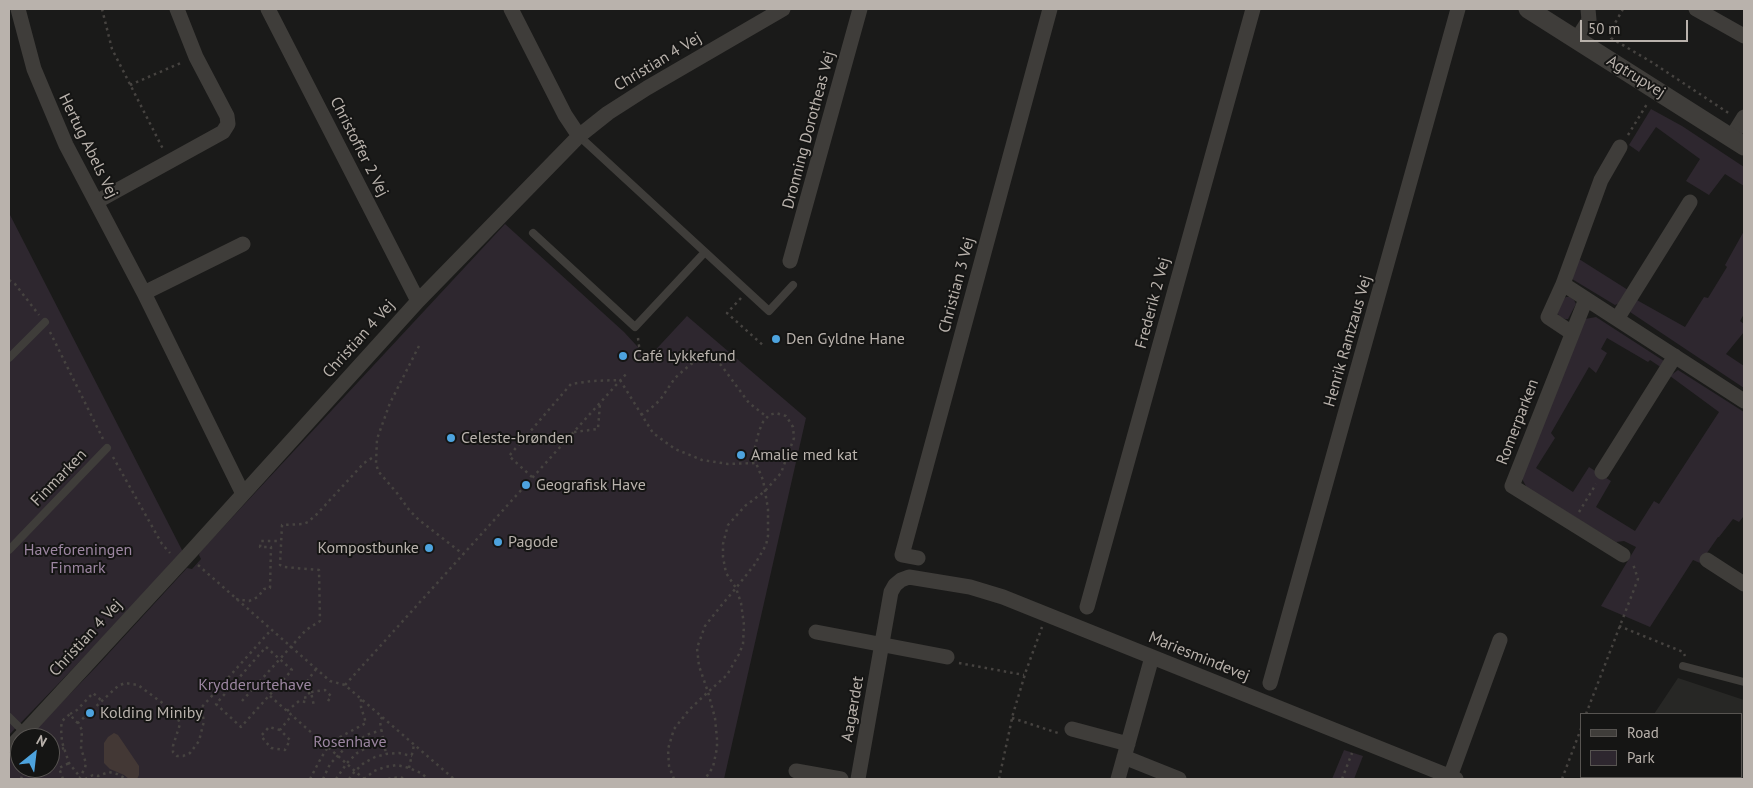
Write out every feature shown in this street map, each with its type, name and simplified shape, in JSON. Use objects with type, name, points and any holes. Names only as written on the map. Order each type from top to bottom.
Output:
[{"type":"street","name":"Hertug Abels Vej","points":[[18,9],[34,69],[66,144],[144,293],[243,494]]},
{"type":"street","points":[[96,202],[223,132],[228,124],[227,116],[196,57],[177,9]]},
{"type":"street","name":"Christoffer 2 Vej","points":[[268,9],[418,301]]},
{"type":"street","points":[[511,9],[565,115],[579,136]]},
{"type":"street","name":"Christian 4 Vej","points":[[28,728],[418,301],[579,136],[608,113],[647,88],[782,9]]},
{"type":"street","name":"Dronning Dorotheas Vej","points":[[790,261],[860,9]]},
{"type":"street","name":"Christian 3 Vej","points":[[918,558],[902,555],[1050,9]]},
{"type":"street","name":"Frederik 2 Vej","points":[[1087,607],[1253,9]]},
{"type":"street","name":"Henrik Rantzaus Vej","points":[[1270,683],[1458,9]]},
{"type":"street","name":"Agtrupvej","points":[[1528,9],[1738,142]]},
{"type":"street","points":[[1577,39],[1589,20],[1588,9]]},
{"type":"street","points":[[1696,9],[1744,36]]},
{"type":"street","points":[[1738,142],[1743,119]]},
{"type":"street","points":[[1572,334],[1548,317],[1563,284],[1601,180],[1620,147]]},
{"type":"street","points":[[1617,319],[1690,202]]},
{"type":"street","points":[[144,293],[243,244]]},
{"type":"street","points":[[1563,284],[1744,401]]},
{"type":"street","name":"Romerparken","points":[[1586,299],[1512,486],[1623,556]]},
{"type":"street","points":[[1602,472],[1675,356]]},
{"type":"street","points":[[1708,560],[1744,584]]},
{"type":"street","name":"Aagærdet","points":[[858,779],[891,592],[895,585],[909,577],[930,580]]},
{"type":"street","name":"Mariesmindevej","points":[[930,580],[970,587],[1048,614],[1453,778],[1500,640]]},
{"type":"street","points":[[816,632],[947,657]]},
{"type":"street","points":[[1118,779],[1152,656]]},
{"type":"street","points":[[1072,729],[1126,751],[1179,779]]},
{"type":"street","points":[[796,771],[841,779]]},
{"type":"lane","points":[[579,136],[770,312],[793,285]]},
{"type":"lane","points":[[533,233],[636,327],[705,252]]},
{"type":"lane","points":[[9,358],[45,322]]},
{"type":"lane","name":"Finmarken","points":[[9,550],[108,448]]},
{"type":"lane","points":[[1687,667],[1744,682]]},
{"type":"lane","points":[[9,716],[20,728]]},
{"type":"path","points":[[102,9],[112,49],[155,135],[170,160]]},
{"type":"path","points":[[1623,9],[1610,32],[1611,38],[1743,119]]},
{"type":"path","points":[[130,85],[196,57]]},
{"type":"path","points":[[1620,147],[1656,90]]},
{"type":"path","points":[[9,280],[15,284],[45,322],[108,448],[162,544],[235,598],[330,682],[345,685],[454,779]]},
{"type":"path","points":[[747,291],[727,313],[765,347]]},
{"type":"path","points":[[636,327],[639,346],[644,354],[638,360]]},
{"type":"path","points":[[419,346],[390,403],[377,439],[375,456],[378,471],[419,520],[462,554]]},
{"type":"path","points":[[641,415],[660,400],[675,378],[691,364],[705,358],[710,358],[721,365],[749,403],[767,417]]},
{"type":"path","points":[[345,685],[627,373]]},
{"type":"path","points":[[620,380],[653,433],[675,449],[693,457],[728,464],[756,463]]},
{"type":"path","points":[[532,477],[508,456],[570,384],[620,380]]},
{"type":"path","points":[[574,432],[599,430],[600,403]]},
{"type":"path","points":[[674,779],[669,766],[668,749],[670,737],[674,729],[689,710],[708,692],[727,675],[743,644],[742,603],[736,588],[726,573],[723,544],[728,525],[745,506],[765,491],[781,473],[794,438],[793,427],[786,416],[776,413],[767,417],[758,432],[755,447],[756,463],[765,491],[769,517],[768,536],[760,556],[736,588],[705,626],[698,640],[697,657],[708,692],[715,718],[717,748],[713,767],[706,779]]},
{"type":"path","points":[[242,701],[290,647],[312,625],[320,621],[319,570],[284,567],[280,564],[282,525],[308,522],[364,463],[375,456]]},
{"type":"path","points":[[1572,524],[1602,472]]},
{"type":"path","points":[[235,598],[249,601],[258,597],[264,589],[270,588],[271,547],[260,547],[262,541],[280,541]]},
{"type":"path","points":[[1586,713],[1638,580],[1633,564],[1623,556]]},
{"type":"path","points":[[999,779],[1012,718],[1024,675],[1048,614]]},
{"type":"path","points":[[1620,626],[1683,652],[1687,667]]},
{"type":"path","points":[[78,723],[118,686],[125,683],[138,686],[176,714],[180,724],[173,752],[177,756],[190,753],[199,741],[204,722],[201,708],[271,630]]},
{"type":"path","points":[[266,647],[292,670],[270,695],[242,727],[216,704],[266,647]]},
{"type":"path","points":[[947,657],[949,661],[1024,675]]},
{"type":"path","points":[[314,706],[308,680],[316,669]]},
{"type":"path","points":[[287,711],[299,701],[306,702],[305,696],[311,692],[325,690],[331,696],[327,704]]},
{"type":"path","points":[[70,714],[82,730],[81,749],[86,768],[80,778],[69,763],[62,742],[62,721],[70,714],[77,710],[93,693],[102,701]]},
{"type":"path","points":[[270,695],[364,779],[374,771],[397,765],[421,773],[428,779]]},
{"type":"path","points":[[310,779],[328,747],[340,737],[366,722],[361,707],[361,699]]},
{"type":"path","points":[[280,730],[292,715]]},
{"type":"path","points":[[382,717],[380,722],[386,754]]},
{"type":"path","points":[[1012,718],[1066,735],[1072,729]]},
{"type":"path","points":[[269,727],[280,730],[290,740],[285,750],[271,748],[261,736],[269,727]]},
{"type":"path","points":[[323,779],[338,755],[358,739],[382,730]]},
{"type":"path","points":[[1562,779],[1580,731]]},
{"type":"path","points":[[1342,779],[1357,740]]},
{"type":"path","points":[[336,779],[346,763],[357,754],[370,746],[384,742]]},
{"type":"path","points":[[409,768],[414,745]]},
{"type":"path","points":[[60,750],[64,748]]},
{"type":"path","points":[[349,779],[355,771],[374,757],[399,753],[412,756]]},
{"type":"path","points":[[62,779],[59,768],[69,763]]},
{"type":"path","points":[[85,779],[92,775],[98,776],[109,772],[126,779]]},
{"type":"path","points":[[388,779],[405,779]]},
{"type":"shaded area","points":[[1678,678],[1744,700],[1744,779],[1612,779],[1743,778],[1743,713],[1655,713]]},
{"type":"shaded area","points":[[114,733],[118,735],[139,766],[137,779],[129,779],[110,769],[104,763],[104,743]]},
{"type":"green space","points":[[1651,109],[1682,126],[1744,167],[1744,186],[1725,174],[1709,195],[1686,181],[1700,159],[1656,127],[1639,152],[1629,145]]},
{"type":"green space","name":"Haveforeningen Finmark","points":[[9,213],[183,552],[16,728],[10,728],[9,735]]},
{"type":"green space","name":"Geografisk Have","points":[[505,224],[624,332],[648,358],[687,316],[806,418],[724,779],[9,779],[10,757],[10,778],[60,778],[60,728],[37,728],[187,568],[192,569],[201,559],[200,552]]},
{"type":"green space","points":[[1744,231],[1744,314],[1740,321],[1744,324],[1744,332],[1726,354],[1744,366],[1744,388],[1630,312],[1635,299],[1685,327],[1704,297],[1708,298],[1727,267],[1725,265]]},
{"type":"green space","points":[[1579,259],[1628,290],[1622,302],[1615,305],[1572,279]]},
{"type":"green space","points":[[1570,297],[1576,304],[1568,319],[1560,317],[1556,311],[1562,300]]},
{"type":"green space","points":[[1596,317],[1664,361],[1662,368],[1607,338],[1601,349],[1607,353],[1596,373],[1589,367],[1551,433],[1555,438],[1536,468],[1573,492],[1589,467],[1611,481],[1596,507],[1635,531],[1654,501],[1659,504],[1719,412],[1670,376],[1678,370],[1744,412],[1744,517],[1739,522],[1733,519],[1700,563],[1693,560],[1650,627],[1601,606],[1636,547],[1624,541],[1616,542],[1527,488],[1521,477],[1585,319]]},
{"type":"green space","points":[[1344,750],[1363,756],[1354,779],[1332,779]]},
{"type":"place","name":"Den Gyldne Hane","points":[[776,339]]},
{"type":"place","name":"Café Lykkefund","points":[[623,356]]},
{"type":"place","name":"Celeste-brønden","points":[[451,438]]},
{"type":"place","name":"Amalie med kat","points":[[741,455]]},
{"type":"place","name":"Geografisk Have","points":[[526,485]]},
{"type":"place","name":"Pagode","points":[[498,542]]},
{"type":"place","name":"Kompostbunke","points":[[429,548]]},
{"type":"place","name":"Kolding Miniby","points":[[90,713]]},
{"type":"park label","name":"Krydderurtehave","points":[[255,685]]},
{"type":"park label","name":"Rosenhave","points":[[350,742]]}]
